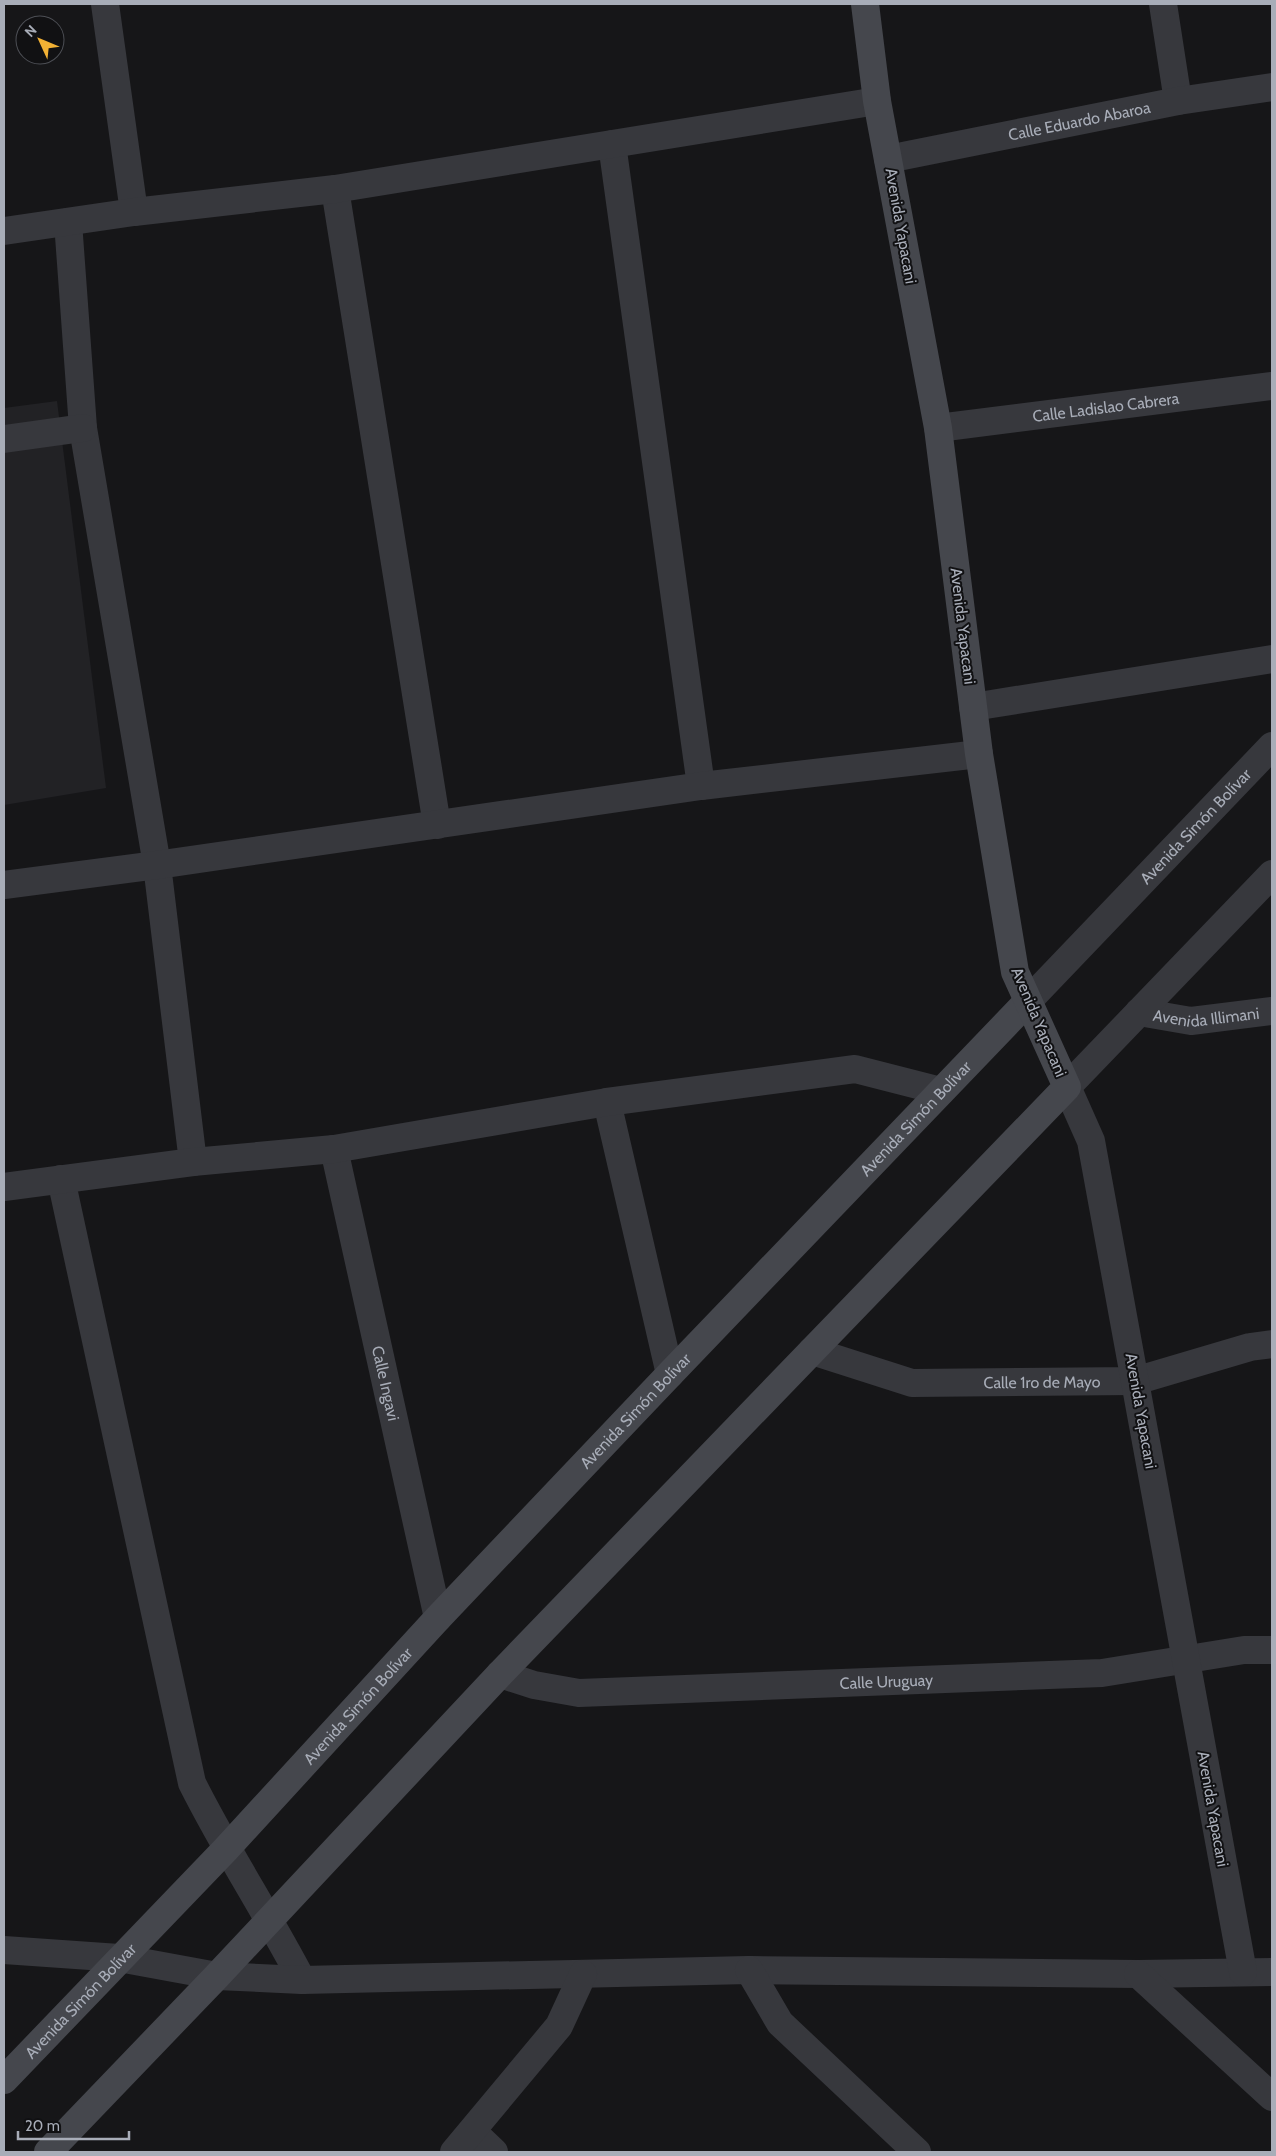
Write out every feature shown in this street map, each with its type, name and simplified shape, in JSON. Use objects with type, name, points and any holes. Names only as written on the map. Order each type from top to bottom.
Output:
[{"type":"street","points":[[105,4],[134,212]]},
{"type":"street","name":"Avenida Yapacani","points":[[865,4],[877,102],[938,428],[979,754],[1015,972],[1091,1141],[1243,1972]]},
{"type":"street","points":[[1163,4],[1178,101]]},
{"type":"street","name":"Calle Eduardo Abaroa","points":[[888,159],[1178,101],[1272,87]]},
{"type":"street","points":[[4,231],[134,212],[335,189],[877,102]]},
{"type":"street","points":[[612,144],[701,786]]},
{"type":"street","points":[[335,189],[437,825]]},
{"type":"street","points":[[68,222],[83,428],[157,865],[193,1162]]},
{"type":"street","name":"Calle Ladislao Cabrera","points":[[938,428],[1272,386]]},
{"type":"street","points":[[4,439],[83,428]]},
{"type":"street","points":[[974,707],[1272,659]]},
{"type":"street","name":"Avenida Simón Bolívar","points":[[4,2080],[119,1958],[226,1849],[438,1618],[1272,746]]},
{"type":"street","points":[[4,885],[157,865],[701,786],[979,754]]},
{"type":"street","points":[[48,2152],[270,1920],[500,1674],[1272,874]]},
{"type":"street","name":"Avenida Illimani","points":[[1139,1012],[1191,1022],[1272,1011]]},
{"type":"street","points":[[4,1187],[193,1162],[334,1149],[607,1102],[855,1069],[941,1091]]},
{"type":"street","points":[[607,1102],[670,1374]]},
{"type":"street","name":"Calle Ingavi","points":[[334,1149],[438,1618]]},
{"type":"street","points":[[60,1179],[192,1784],[226,1849],[270,1920],[302,1980]]},
{"type":"street","name":"Calle 1ro de Mayo","points":[[812,1351],[912,1383],[1135,1381],[1250,1347],[1272,1344]]},
{"type":"street","name":"Calle Uruguay","points":[[500,1674],[534,1685],[578,1693],[1102,1674],[1244,1650],[1272,1650]]},
{"type":"street","points":[[4,1950],[119,1958],[217,1976],[302,1980],[749,1970],[1138,1974],[1272,1972]]},
{"type":"street","points":[[749,1970],[780,2023],[917,2152]]},
{"type":"street","points":[[454,2152],[473,2132],[560,2026],[582,1974]]},
{"type":"street","points":[[1138,1974],[1272,2097]]},
{"type":"street","points":[[473,2132],[494,2152]]},
{"type":"shaded area","points":[[57,401],[106,788],[4,805],[4,408]]}]
